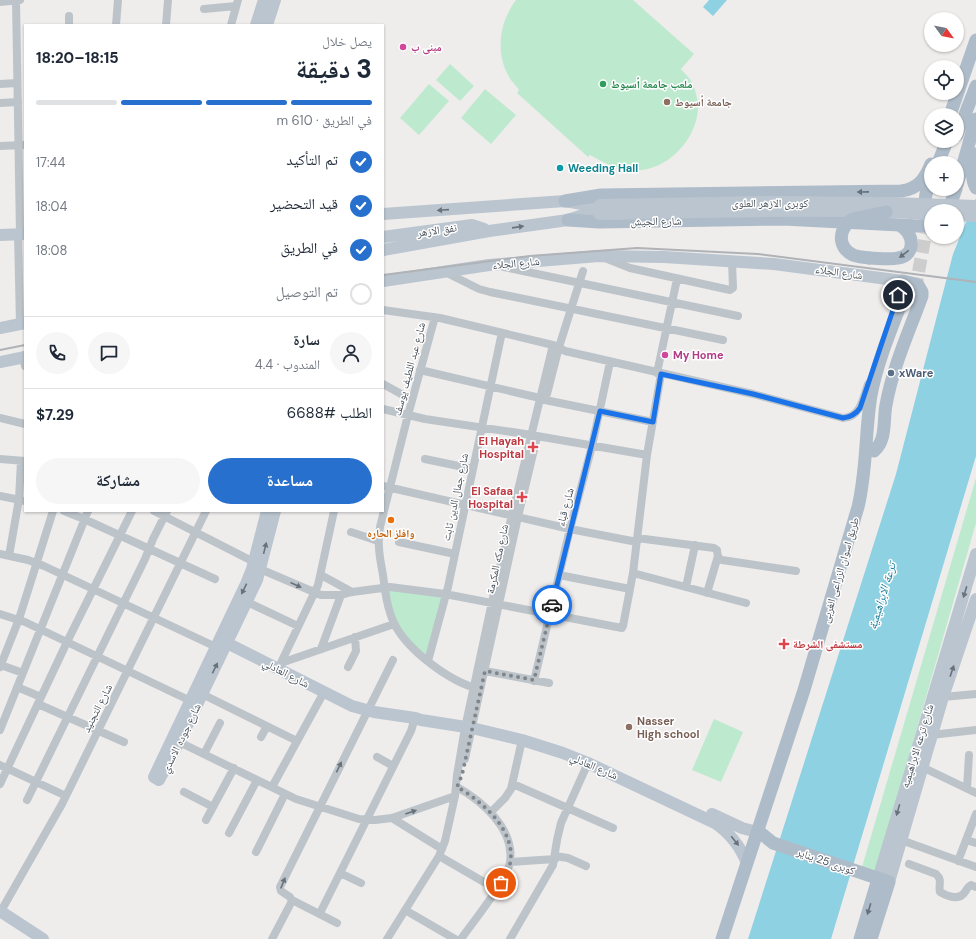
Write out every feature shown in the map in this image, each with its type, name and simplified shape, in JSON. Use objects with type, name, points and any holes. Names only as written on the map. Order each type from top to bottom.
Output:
[{"type":"main road","points":[[262,24],[264,0]]},
{"type":"main road","points":[[262,24],[275,0]]},
{"type":"main road","points":[[952,108],[976,40]]},
{"type":"main road","points":[[960,108],[976,62]]},
{"type":"main road","points":[[964,117],[976,86]]},
{"type":"main road","points":[[964,161],[976,119]]},
{"type":"main road","points":[[976,154],[972,174],[976,188]]},
{"type":"main road","points":[[384,214],[485,208],[565,201],[601,195],[906,190],[916,187],[924,178]]},
{"type":"main road","points":[[890,191],[876,201],[874,213],[878,217],[890,220],[904,228],[911,238],[911,244],[907,253],[898,258],[869,258],[856,256],[848,252],[842,244],[841,239],[843,229],[848,221],[853,219],[890,220]]},
{"type":"main road","name":"كوبرى الازهر العلوى","points":[[565,201],[600,209],[768,211],[890,220],[924,217]]},
{"type":"main road","name":"كوبرى الازهر العلوى","points":[[568,220],[600,209],[767,202],[892,203],[976,206]]},
{"type":"main road","name":"نفق الازهر","points":[[384,230],[458,220],[485,208]]},
{"type":"main road","points":[[964,215],[976,216]]},
{"type":"main road","name":"شارع الجيش","points":[[384,250],[489,231],[568,220],[599,222],[784,219],[890,220],[919,226],[924,222]]},
{"type":"main road","name":"نفق الازهر","points":[[384,237],[472,225],[489,231]]},
{"type":"main road","points":[[0,235],[21,234]]},
{"type":"main road","name":"شارع الجلاء","points":[[384,281],[489,265],[599,256],[664,257],[732,261],[818,269],[908,287]]},
{"type":"main road","name":"طريق اسوان الزراعى الغربى","points":[[722,939],[747,862],[760,833],[779,775],[867,502],[872,477],[874,452],[882,440],[886,406],[896,362],[922,296],[918,285],[908,287],[885,347],[874,385],[869,415],[862,487],[858,507],[779,775]]},
{"type":"main road","points":[[0,328],[23,324]]},
{"type":"main road","points":[[0,362],[24,360]]},
{"type":"main road","name":"شارع جوده الاسدي","points":[[176,740],[197,700],[222,645],[246,584],[257,566],[267,512]]},
{"type":"main road","name":"شارع جوده الاسدي","points":[[222,645],[247,602],[274,512]]},
{"type":"main road","name":"شارع ترعه الابراهيميه","points":[[860,939],[878,879],[908,793],[976,554]]},
{"type":"main road","name":"شارع ترعه الابراهيميه","points":[[871,939],[878,879],[901,840],[908,793],[922,767],[942,697],[976,599]]},
{"type":"main road","name":"شارع العادلي","points":[[222,645],[280,666],[344,703],[367,710],[524,733],[742,828],[760,833]]},
{"type":"main road","name":"شارع العادلي","points":[[469,724],[522,740],[588,763],[715,823],[726,831],[743,852],[747,862]]},
{"type":"main road","name":"طريق اسوان الزراعى الغربى","points":[[728,939],[758,847],[760,833]]},
{"type":"main road","name":"كوبرى 25 يناير","points":[[760,833],[773,843],[878,879]]},
{"type":"main road","points":[[758,847],[773,843]]},
{"type":"main road","points":[[0,914],[30,939]]},
{"type":"main road","points":[[0,914],[43,939]]},
{"type":"street","points":[[16,0],[17,83],[22,146],[21,234],[23,324]]},
{"type":"street","points":[[1,1],[20,0]]},
{"type":"street","points":[[116,24],[118,0]]},
{"type":"street","points":[[166,24],[168,0]]},
{"type":"street","points":[[204,9],[237,3],[230,24]]},
{"type":"street","points":[[69,16],[69,24]]},
{"type":"street","points":[[0,84],[17,83]]},
{"type":"street","points":[[0,103],[18,102]]},
{"type":"street","points":[[0,146],[22,146]]},
{"type":"street","points":[[599,256],[624,266],[731,290],[733,288],[732,261]]},
{"type":"street","points":[[489,265],[738,316]]},
{"type":"street","name":"شارع مكه المكرمة","points":[[387,939],[440,852],[455,796],[457,775],[515,516],[543,399],[557,349],[583,270]]},
{"type":"street","points":[[443,271],[485,291],[666,327],[723,340]]},
{"type":"street","points":[[27,800],[124,603],[165,514],[257,566],[314,593],[328,596],[341,595],[385,587],[445,594],[620,628],[624,626],[633,573],[647,455],[666,327],[677,279]]},
{"type":"street","points":[[384,310],[434,319],[610,362],[753,394],[843,418],[849,418],[860,408],[908,287]]},
{"type":"street","points":[[384,315],[434,319],[501,337],[557,349]]},
{"type":"street","name":"شارع عبد اللطيف يوسف","points":[[384,504],[387,487],[434,319]]},
{"type":"street","name":"شارع جمال الدين ثابت","points":[[428,661],[448,587],[501,337]]},
{"type":"street","name":"شارع قباء","points":[[534,680],[570,529],[592,446],[610,362]]},
{"type":"street","points":[[420,370],[543,399],[653,422]]},
{"type":"street","points":[[384,385],[412,400]]},
{"type":"street","points":[[384,409],[425,419],[647,455]]},
{"type":"street","points":[[0,418],[24,424]]},
{"type":"street","points":[[0,459],[23,461],[22,500],[9,556]]},
{"type":"street","points":[[424,459],[473,469]]},
{"type":"street","points":[[387,487],[570,529],[637,540],[716,548],[718,556],[707,593]]},
{"type":"street","points":[[0,496],[22,500]]},
{"type":"street","points":[[23,673],[0,666],[19,619],[53,512]]},
{"type":"street","points":[[66,512],[215,579]]},
{"type":"street","points":[[0,730],[88,512]]},
{"type":"street","points":[[0,784],[4,767],[39,700],[132,512]]},
{"type":"street","name":"شارع التجنيد","points":[[0,914],[66,796],[206,512]]},
{"type":"street","points":[[280,666],[321,575],[334,512]]},
{"type":"street","name":"شارع عبد اللطيف يوسف","points":[[383,512],[378,541],[379,555],[389,611],[394,624],[403,638],[428,661],[459,682],[477,689]]},
{"type":"street","points":[[351,532],[378,541]]},
{"type":"street","points":[[399,542],[455,554]]},
{"type":"street","points":[[686,587],[695,545]]},
{"type":"street","points":[[0,554],[37,563],[154,617],[222,645]]},
{"type":"street","points":[[718,556],[722,560],[796,571]]},
{"type":"street","points":[[633,573],[746,603]]},
{"type":"street","points":[[321,575],[352,592]]},
{"type":"street","points":[[559,575],[630,589]]},
{"type":"street","points":[[321,649],[341,595]]},
{"type":"street","points":[[247,602],[298,626]]},
{"type":"street","name":"شارع مكه المكرمة","points":[[477,689],[485,671],[496,603]]},
{"type":"street","points":[[0,614],[19,619],[128,671],[197,700],[266,726],[297,740]]},
{"type":"street","points":[[280,666],[321,649],[394,624]]},
{"type":"street","points":[[348,667],[356,651],[355,638]]},
{"type":"street","points":[[337,923],[292,900],[281,892],[280,887],[393,660]]},
{"type":"street","points":[[485,671],[549,683]]},
{"type":"street","points":[[17,687],[67,717],[124,742]]},
{"type":"street","points":[[272,787],[324,692]]},
{"type":"street","points":[[942,697],[976,694]]},
{"type":"street","points":[[320,913],[411,732],[415,718]]},
{"type":"street","points":[[204,754],[220,723]]},
{"type":"street","points":[[261,737],[266,726]]},
{"type":"street","points":[[931,735],[976,730]]},
{"type":"street","points":[[176,740],[285,794],[352,818],[366,820],[392,818],[455,796]]},
{"type":"street","points":[[491,812],[508,794],[513,784],[522,740]]},
{"type":"street","points":[[967,788],[972,773],[969,755]]},
{"type":"street","points":[[377,757],[393,766]]},
{"type":"street","points":[[510,939],[550,872],[555,857],[559,831],[567,808],[588,763]]},
{"type":"street","points":[[4,767],[66,796]]},
{"type":"street","points":[[922,767],[976,793]]},
{"type":"street","points":[[206,820],[234,768]]},
{"type":"street","points":[[229,833],[257,780]]},
{"type":"street","points":[[513,784],[613,828]]},
{"type":"street","points":[[457,786],[475,798],[491,812],[504,831],[509,845],[510,862],[505,877],[461,939]]},
{"type":"street","points":[[184,792],[213,807]]},
{"type":"street","points":[[256,852],[285,794]]},
{"type":"street","points":[[392,818],[496,889]]},
{"type":"street","points":[[960,871],[960,862],[966,840],[975,818]]},
{"type":"street","points":[[901,840],[976,867]]},
{"type":"street","points":[[966,840],[976,843]]},
{"type":"street","points":[[510,862],[555,857],[568,858],[586,866]]},
{"type":"street","points":[[909,864],[936,874],[940,881],[940,892],[951,896],[960,896],[965,893],[967,888],[971,885],[976,887]]},
{"type":"street","points":[[340,873],[361,883]]},
{"type":"street","points":[[272,939],[292,900]]},
{"type":"street","points":[[405,910],[455,939]]},
{"type":"green space","name":"ملعب جامعة أسيوط","points":[[516,0],[633,0],[694,54],[681,69],[691,81],[695,90],[698,104],[697,116],[689,137],[674,156],[653,167],[642,170],[621,169],[590,155],[588,157],[517,93],[519,90],[510,79],[504,66],[501,46],[501,36],[506,17]]},
{"type":"green space","points":[[450,64],[474,86],[460,101],[436,80]]},
{"type":"green space","points":[[429,84],[449,101],[419,135],[400,118]]},
{"type":"green space","points":[[485,89],[516,115],[491,144],[461,118]]},
{"type":"green space","points":[[976,478],[976,523],[876,871],[862,867]]},
{"type":"green space","points":[[385,587],[445,594],[428,660],[395,625]]},
{"type":"green space","points":[[714,719],[743,732],[721,782],[692,770]]},
{"type":"water","points":[[709,0],[727,0],[713,16],[703,7]]},
{"type":"water","name":"ترعة الابراهيمية","points":[[976,198],[976,456],[831,939],[748,939],[896,474],[953,254],[957,244],[964,244],[964,227]]},
{"type":"tunnel","points":[[914,290],[924,243]]},
{"type":"railway","points":[[384,275],[530,256],[637,248],[758,254],[976,282]]},
{"type":"railway","points":[[0,350],[24,345]]},
{"type":"way so far","points":[[501,883],[505,877],[510,862],[509,845],[504,831],[491,812],[475,798],[457,787],[457,784],[462,775],[485,671],[534,680],[552,605]]},
{"type":"place","name":"مبنى ب","points":[[403,47]]},
{"type":"place","name":"ملعب جامعة أسيوط","points":[[603,84]]},
{"type":"place","name":"جامعة أسيوط","points":[[667,102]]},
{"type":"place","name":"Weeding Hall","points":[[560,168]]},
{"type":"place","name":"My Home","points":[[665,355]]},
{"type":"place","name":"xWare","points":[[891,373]]},
{"type":"place","name":"El Hayah Hospital","points":[[533,447]]},
{"type":"place","name":"El Safaa Hospital","points":[[522,497]]},
{"type":"place","name":"وافلز الحاره","points":[[391,520]]},
{"type":"place","name":"مستشفى الشرطة","points":[[784,644]]},
{"type":"place","name":"Nasser High school","points":[[629,727]]},
{"type":"route","points":[[552,605],[600,411],[653,422],[661,374],[753,394],[843,418],[849,418],[860,408],[898,295]]}]
